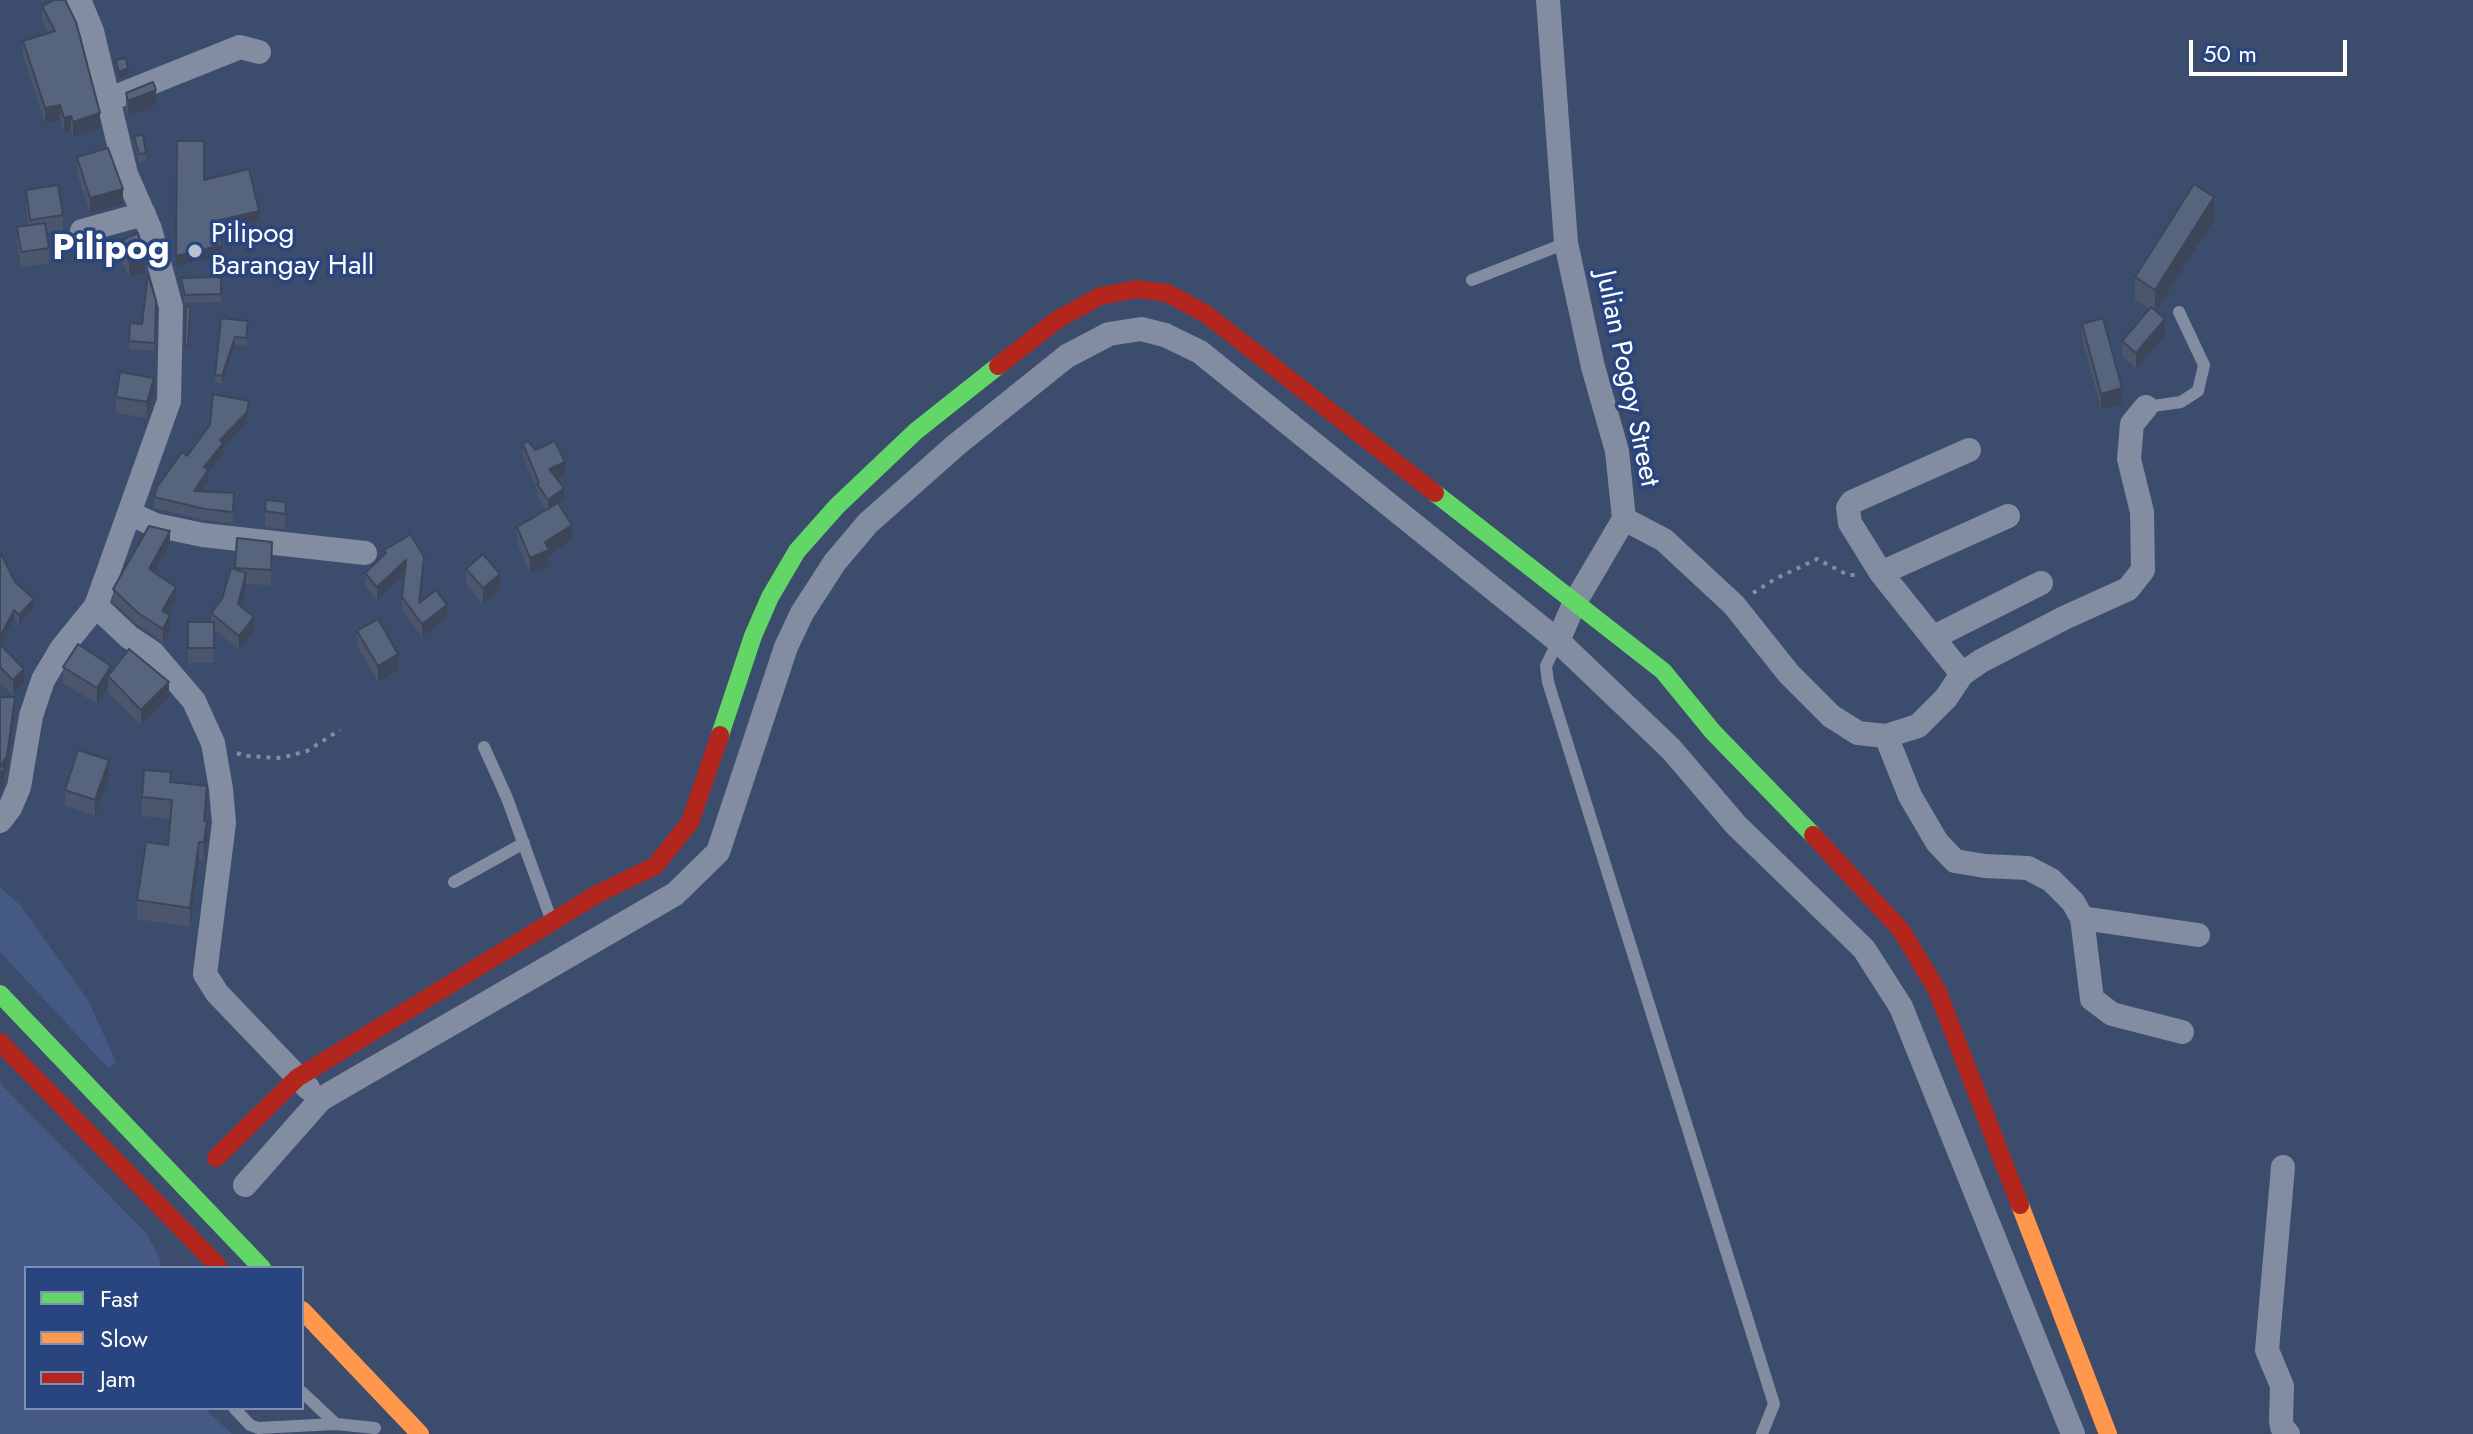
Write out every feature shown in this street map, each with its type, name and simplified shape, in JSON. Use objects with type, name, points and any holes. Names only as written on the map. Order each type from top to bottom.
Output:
[{"type":"main road","points":[[216,1158],[297,1078],[599,893],[655,866],[690,822],[753,636],[770,597],[797,551],[837,506],[916,431],[1057,320],[1100,296],[1137,289],[1167,293],[1206,314],[1663,671],[1713,732],[1901,930],[1937,990],[2108,1434]]},
{"type":"main road","points":[[0,994],[260,1266]]},
{"type":"main road","points":[[0,1042],[218,1266]]},
{"type":"main road","points":[[304,1312],[420,1434]]},
{"type":"main road","points":[[354,1406],[378,1431]]},
{"type":"street","points":[[0,821],[19,787],[31,716],[43,680],[62,648],[96,606],[169,401],[171,307],[144,214],[126,174],[92,31],[79,0]]},
{"type":"street","name":"Julian Pogoy Street","points":[[1548,0],[1566,243],[1590,352],[1617,451],[1624,519],[1664,540],[1734,605],[1789,674],[1831,716],[1858,733],[1886,736]]},
{"type":"street","points":[[110,99],[240,47],[259,52]]},
{"type":"street","points":[[82,231],[144,214]]},
{"type":"street","points":[[245,1185],[321,1099],[675,894],[718,852],[786,647],[802,613],[835,562],[868,523],[956,445],[1067,356],[1109,334],[1141,329],[1165,335],[1200,352],[1558,641],[1671,749],[1736,825],[1864,949],[1901,1007],[2073,1434]]},
{"type":"street","points":[[2146,407],[2132,424],[2129,459],[2142,512],[2143,570],[2128,589],[1981,661],[1962,674],[1946,698],[1918,726],[1886,736],[1910,796],[1937,842],[1955,861],[2028,868],[2051,880],[2073,902],[2082,918],[2092,999],[2112,1014],[2182,1032]]},
{"type":"street","points":[[1962,674],[1881,573],[1850,523],[1848,508],[1852,502],[1969,450]]},
{"type":"street","points":[[131,514],[155,525],[203,535],[365,553]]},
{"type":"street","points":[[1881,573],[2008,516]]},
{"type":"street","points":[[1558,641],[1574,604],[1624,519]]},
{"type":"street","points":[[1934,637],[2041,583]]},
{"type":"street","points":[[96,606],[129,637],[153,653],[194,701],[213,743],[224,823],[205,974],[217,993],[297,1078],[321,1099]]},
{"type":"street","points":[[2082,918],[2198,935]]},
{"type":"street","points":[[2283,1167],[2267,1350],[2282,1386],[2281,1420],[2288,1434]]},
{"type":"lane","points":[[1472,280],[1566,243]]},
{"type":"lane","points":[[2146,407],[2181,402],[2198,391],[2204,365],[2179,312]]},
{"type":"lane","points":[[1558,641],[1546,666],[1548,682],[1774,1404],[1762,1434]]},
{"type":"lane","points":[[484,747],[524,843],[552,922]]},
{"type":"lane","points":[[454,882],[524,843]]},
{"type":"lane","points":[[189,1236],[200,1266]]},
{"type":"lane","points":[[304,1394],[336,1424]]},
{"type":"lane","points":[[236,1410],[250,1425],[258,1428],[336,1424],[378,1431]]},
{"type":"path","points":[[1734,605],[1775,579],[1817,559],[1848,575],[1881,573]]},
{"type":"path","points":[[213,743],[246,756],[281,758],[307,751],[340,730]]},
{"type":"water","points":[[0,887],[20,905],[88,1000],[116,1062],[109,1069],[0,952]]},
{"type":"water","points":[[0,1083],[146,1233],[161,1266],[24,1266],[24,1410],[206,1410],[232,1434],[0,1434]]},
{"type":"building","points":[[54,0],[65,0],[76,22],[100,113],[73,122],[71,116],[64,118],[60,105],[45,108],[23,41],[55,31],[42,6]]},
{"type":"building","points":[[126,58],[128,68],[119,72],[116,60]]},
{"type":"building","points":[[153,82],[156,90],[128,101],[126,93]]},
{"type":"building","points":[[143,135],[146,153],[139,154],[134,136]]},
{"type":"building","points":[[177,141],[204,141],[204,180],[249,169],[259,211],[216,221],[222,245],[176,256]]},
{"type":"building","points":[[108,148],[123,189],[90,198],[77,157]]},
{"type":"building","points":[[2194,184],[2214,197],[2155,290],[2135,277]]},
{"type":"building","points":[[58,185],[63,215],[30,220],[26,190]]},
{"type":"building","points":[[45,223],[49,248],[21,252],[17,227]]},
{"type":"building","points":[[138,233],[145,258],[129,261],[120,241]]},
{"type":"building","points":[[148,274],[156,301],[155,343],[129,341],[130,323],[142,324]]},
{"type":"building","points":[[221,277],[221,294],[185,295],[181,278]]},
{"type":"building","points":[[186,306],[190,307],[188,345],[185,345]]},
{"type":"building","points":[[2151,307],[2165,319],[2136,353],[2122,341]]},
{"type":"building","points":[[221,318],[248,321],[246,338],[235,337],[222,376],[215,375]]},
{"type":"building","points":[[2103,318],[2122,388],[2101,394],[2082,324]]},
{"type":"building","points":[[120,372],[154,378],[147,402],[116,397]]},
{"type":"building","points":[[213,394],[249,401],[247,412],[220,440],[223,443],[204,467],[208,470],[194,491],[234,493],[233,512],[154,497],[157,487],[182,452],[187,456],[210,425]]},
{"type":"building","points":[[528,441],[535,450],[555,441],[565,462],[549,469],[564,488],[548,500],[537,484],[523,444]]},
{"type":"building","points":[[266,500],[286,502],[285,514],[265,511]]},
{"type":"building","points":[[558,503],[572,525],[545,542],[549,550],[530,558],[517,527]]},
{"type":"building","points":[[149,526],[170,531],[149,569],[176,587],[162,611],[170,615],[163,629],[138,613],[113,589]]},
{"type":"building","points":[[409,532],[424,557],[419,603],[436,590],[447,605],[422,624],[402,597],[406,560],[377,587],[365,573],[386,553],[384,550],[408,536]]},
{"type":"building","points":[[237,538],[272,542],[271,570],[235,568]]},
{"type":"building","points":[[0,552],[15,582],[34,599],[19,615],[14,610],[0,637]]},
{"type":"building","points":[[483,554],[500,574],[483,588],[466,569]]},
{"type":"building","points":[[231,568],[246,573],[238,604],[254,617],[239,636],[211,613],[222,599]]},
{"type":"building","points":[[378,619],[398,654],[378,666],[357,631]]},
{"type":"building","points":[[188,622],[214,622],[214,648],[188,648]]},
{"type":"building","points":[[78,644],[111,666],[97,688],[63,667]]},
{"type":"building","points":[[1,645],[24,669],[13,680],[0,667]]},
{"type":"building","points":[[129,649],[169,682],[141,710],[108,676]]},
{"type":"building","points":[[0,697],[15,697],[7,756],[1,765],[4,768],[0,777]]},
{"type":"building","points":[[78,750],[109,760],[95,800],[65,790]]},
{"type":"building","points":[[144,770],[171,772],[170,782],[207,786],[204,821],[207,821],[204,842],[199,842],[190,908],[137,900],[146,842],[168,845],[172,800],[142,797]]},
{"type":"traffic: fast","points":[[720,735],[753,636],[770,597],[797,551],[837,506],[916,431],[998,366]]},
{"type":"traffic: fast","points":[[1435,493],[1663,671],[1713,732],[1813,835]]},
{"type":"traffic: fast","points":[[0,994],[260,1266]]},
{"type":"traffic: slow","points":[[2020,1205],[2108,1434]]},
{"type":"traffic: slow","points":[[304,1312],[420,1434]]},
{"type":"traffic: jam","points":[[998,366],[1057,320],[1100,296],[1137,289],[1167,293],[1206,314],[1435,493]]},
{"type":"traffic: jam","points":[[216,1158],[297,1078],[599,893],[655,866],[690,822],[720,735]]},
{"type":"traffic: jam","points":[[1813,835],[1901,930],[1937,990],[2020,1205]]},
{"type":"traffic: jam","points":[[0,1042],[218,1266]]},
{"type":"place","name":"Pilipog Barangay Hall","points":[[195,251]]},
{"type":"district","name":"Pilipog","points":[[111,250]]}]
